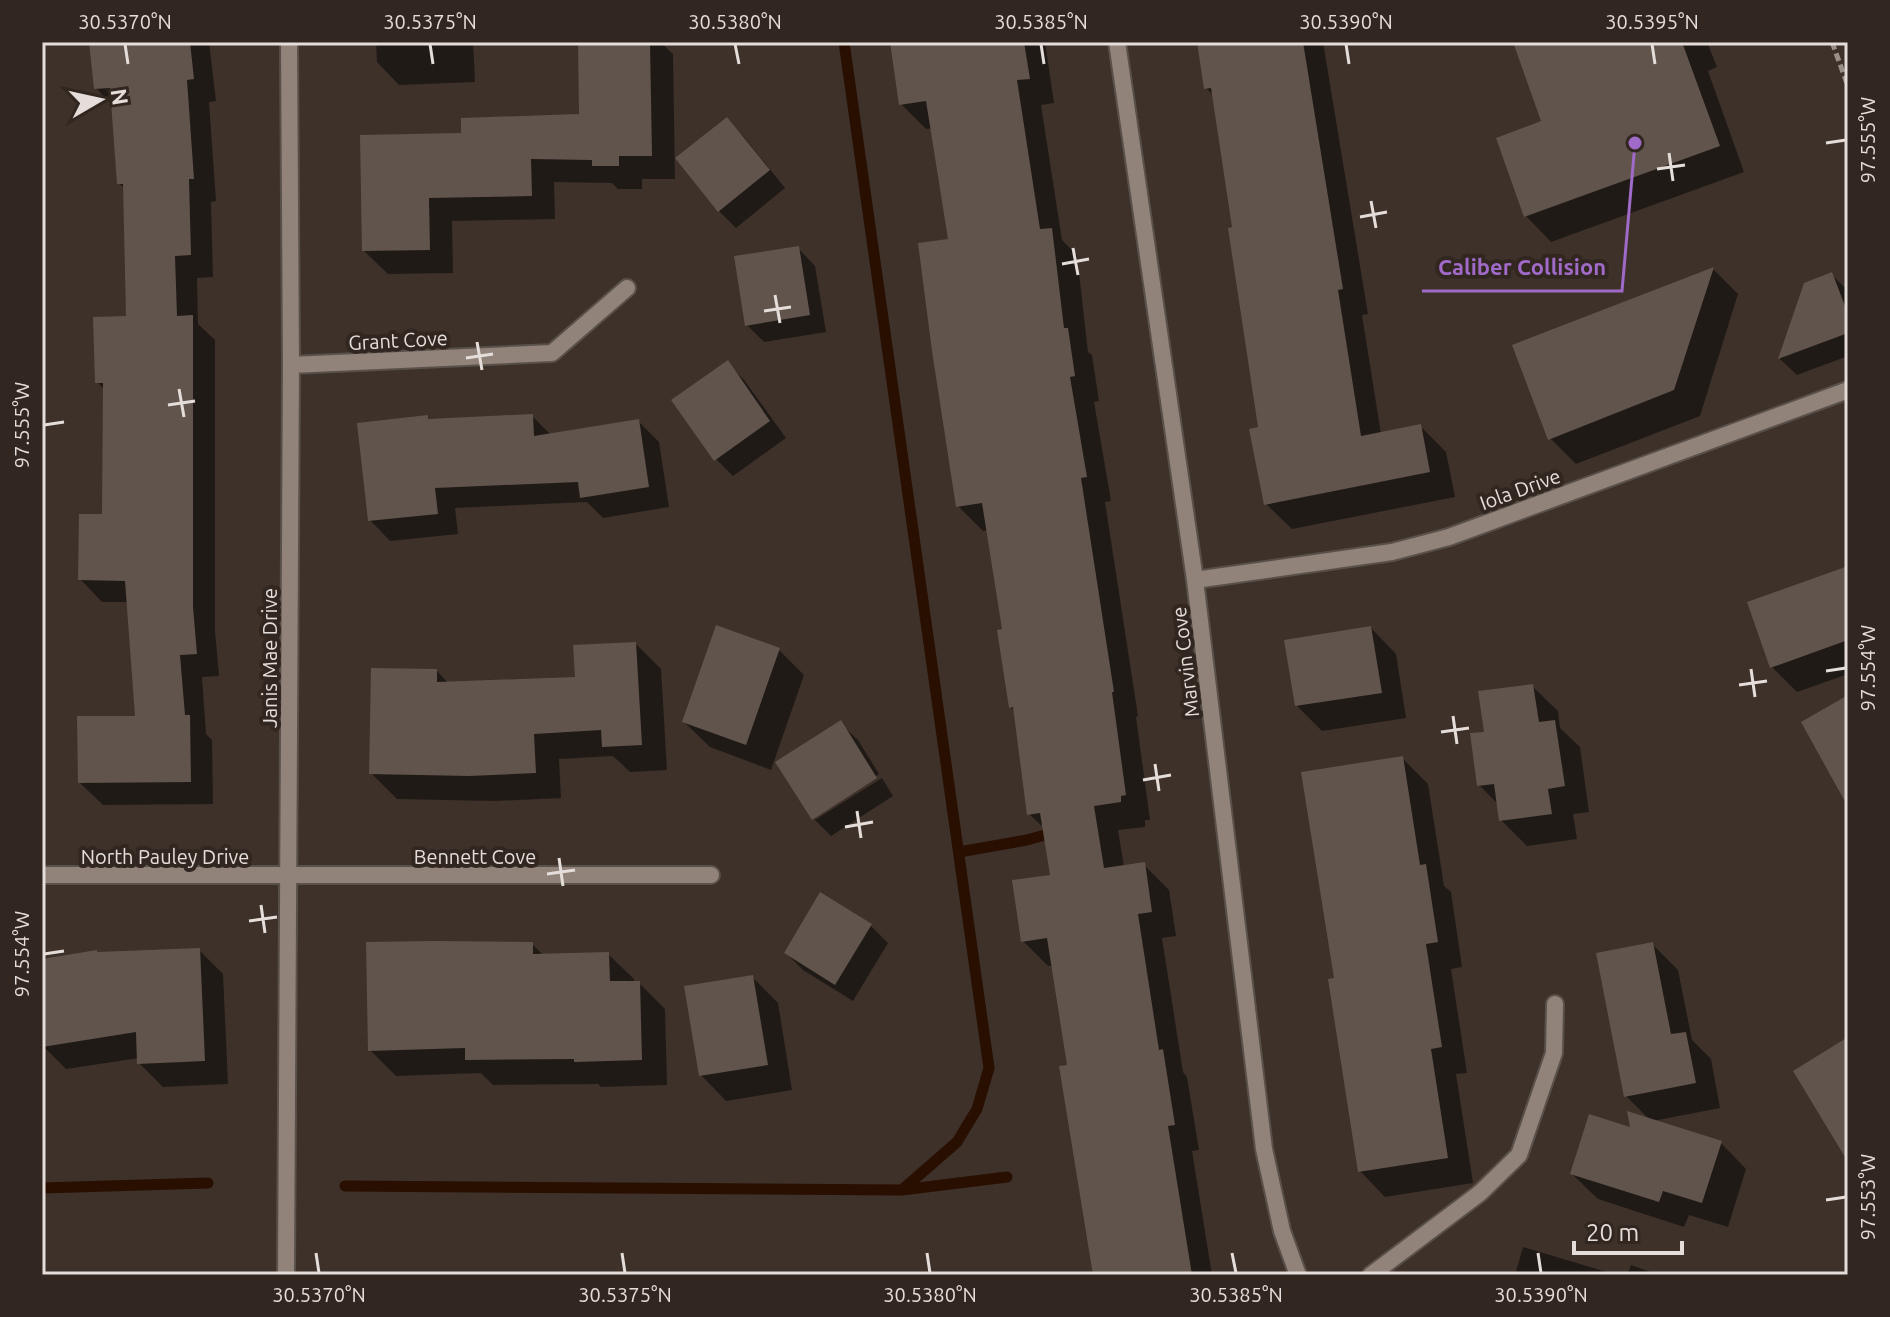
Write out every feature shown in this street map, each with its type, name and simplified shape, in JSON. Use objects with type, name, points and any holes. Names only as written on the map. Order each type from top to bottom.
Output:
[{"type":"street","name":"Janis Mae Drive","points":[[286,1275],[291,365],[289,42]]},
{"type":"street","name":"Marvin Cove","points":[[1117,42],[1195,580],[1264,1149],[1282,1231],[1298,1275]]},
{"type":"street","name":"Grant Cove","points":[[291,365],[552,353],[627,288]]},
{"type":"street","name":"Iola Drive","points":[[1195,580],[1377,555],[1449,537],[1848,390]]},
{"type":"street","name":"North Pauley Drive","points":[[42,875],[288,877]]},
{"type":"street","name":"Bennett Cove","points":[[288,877],[711,875]]},
{"type":"street","points":[[1371,1275],[1480,1193],[1519,1155],[1554,1053],[1555,1004]]},
{"type":"path","points":[[1832,42],[1848,86]]},
{"type":"building","points":[[89,42],[190,42],[194,79],[187,80],[194,179],[189,179],[191,255],[175,256],[177,316],[193,315],[193,607],[197,654],[180,655],[185,715],[190,715],[191,782],[78,783],[77,716],[135,716],[125,581],[78,580],[79,514],[102,514],[103,383],[95,383],[93,317],[126,316],[123,184],[117,184],[110,88],[94,89]]},
{"type":"building","points":[[578,42],[650,42],[652,156],[619,156],[619,166],[592,166],[592,160],[531,159],[532,196],[429,198],[430,250],[362,251],[360,135],[461,133],[461,118],[579,114]]},
{"type":"building","points":[[890,42],[1024,42],[1030,79],[1017,80],[1040,229],[1052,228],[1064,328],[1068,328],[1075,376],[1070,377],[1087,477],[1081,478],[1114,692],[1126,795],[1121,796],[1121,802],[1094,806],[1104,868],[1145,862],[1152,912],[1138,914],[1159,1050],[1163,1049],[1175,1125],[1168,1126],[1192,1275],[1093,1275],[1059,1066],[1067,1065],[1047,938],[1021,942],[1012,880],[1050,875],[1040,813],[1027,815],[1013,707],[1009,708],[997,630],[1002,629],[982,503],[956,507],[932,351],[918,243],[948,239],[926,101],[899,105]]},
{"type":"building","points":[[1197,42],[1303,42],[1343,289],[1338,290],[1361,436],[1421,424],[1430,472],[1264,505],[1249,429],[1258,427],[1228,228],[1232,227],[1211,88],[1204,89]]},
{"type":"building","points":[[1513,42],[1682,42],[1720,146],[1524,217],[1496,138],[1541,121]]},
{"type":"building","points":[[727,117],[770,170],[718,212],[675,158]]},
{"type":"building","points":[[799,246],[810,315],[745,326],[734,256]]},
{"type":"building","points":[[1714,267],[1674,390],[1548,440],[1512,345]]},
{"type":"building","points":[[1832,272],[1848,314],[1848,333],[1778,359],[1804,283]]},
{"type":"building","points":[[728,360],[770,421],[714,461],[671,400]]},
{"type":"building","points":[[533,414],[534,436],[639,419],[649,487],[580,498],[578,482],[435,488],[438,514],[368,521],[357,423],[428,415],[428,419]]},
{"type":"building","points":[[1848,566],[1848,640],[1770,668],[1747,602]]},
{"type":"building","points":[[716,625],[780,648],[746,745],[682,722]]},
{"type":"building","points":[[1371,626],[1382,693],[1295,706],[1284,640]]},
{"type":"building","points":[[636,642],[642,745],[602,747],[601,730],[534,734],[536,773],[469,776],[369,774],[371,668],[437,669],[437,682],[575,677],[573,645]]},
{"type":"building","points":[[1533,684],[1539,722],[1555,720],[1565,786],[1548,789],[1552,814],[1499,821],[1494,784],[1477,786],[1470,733],[1484,732],[1478,691]]},
{"type":"building","points":[[1848,695],[1848,807],[1801,722]]},
{"type":"building","points":[[841,720],[877,778],[812,820],[775,762]]},
{"type":"building","points":[[1403,756],[1420,865],[1426,864],[1438,942],[1426,944],[1442,1047],[1431,1049],[1448,1158],[1358,1172],[1328,979],[1334,978],[1301,772]]},
{"type":"building","points":[[820,892],[872,924],[835,985],[784,953]]},
{"type":"building","points":[[366,942],[533,942],[533,954],[609,952],[610,981],[640,981],[642,1060],[465,1060],[465,1048],[368,1051]]},
{"type":"building","points":[[1653,942],[1671,1034],[1686,1032],[1696,1083],[1624,1097],[1596,953]]},
{"type":"building","points":[[200,948],[205,1061],[137,1064],[136,1032],[42,1047],[42,959],[97,950]]},
{"type":"building","points":[[753,975],[768,1065],[699,1076],[684,986]]},
{"type":"building","points":[[1848,1037],[1848,1162],[1793,1071]]},
{"type":"building","points":[[1627,1111],[1722,1141],[1702,1203],[1663,1191],[1659,1202],[1570,1174],[1589,1114],[1630,1127]]},
{"type":"waterway","points":[[844,42],[989,1068],[977,1109],[957,1142],[902,1190]]},
{"type":"waterway","points":[[959,852],[1055,832]]},
{"type":"waterway","points":[[345,1186],[902,1190],[1007,1177]]},
{"type":"waterway","points":[[42,1188],[208,1183]]},
{"type":"place","name":"Caliber Collision","points":[[1635,143]]}]
